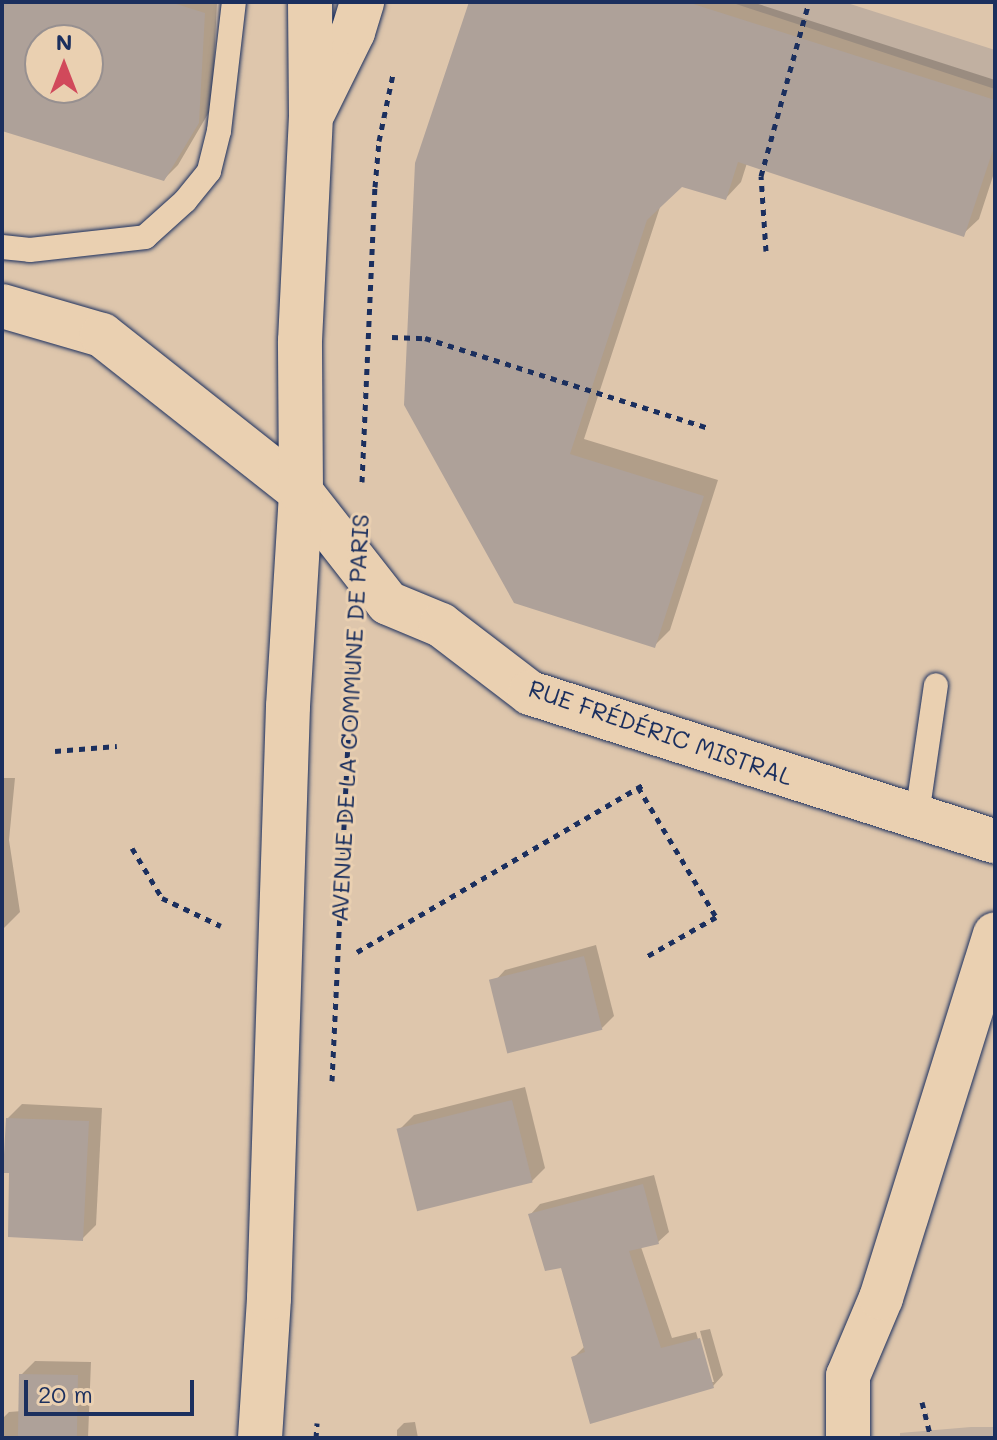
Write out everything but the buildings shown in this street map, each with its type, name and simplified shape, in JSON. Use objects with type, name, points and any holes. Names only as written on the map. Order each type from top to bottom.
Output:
[{"type":"street","points":[[260,1438],[269,1298],[288,706],[301,492],[300,307],[311,116],[310,2]]},
{"type":"street","points":[[311,116],[353,32],[362,2]]},
{"type":"street","name":"RUE FRÉDÉRIC MISTRAL","points":[[2,306],[102,335],[301,492],[388,603],[441,625],[530,693],[995,841]]},
{"type":"street","points":[[845,1437],[848,1376],[881,1298],[995,934]]},
{"type":"lane","points":[[2,247],[30,250],[145,237],[185,201],[209,171],[219,131],[234,2]]},
{"type":"lane","points":[[917,815],[936,685]]},
{"type":"path","points":[[766,251],[761,176],[809,2]]},
{"type":"path","name":"AVENUE DE LA COMMUNE DE PARIS","points":[[331,1091],[375,187],[379,141],[395,70]]},
{"type":"path","points":[[392,337],[425,338],[709,428]]},
{"type":"path","points":[[55,751],[117,746]]},
{"type":"path","points":[[357,952],[638,787],[721,755]]},
{"type":"path","points":[[638,787],[716,917],[646,957]]},
{"type":"path","points":[[132,848],[162,898],[221,926]]},
{"type":"path","points":[[922,1402],[931,1438]]},
{"type":"path","points":[[316,1438],[318,1406]]},
{"type":"shaded area","points":[[730,2],[844,2],[995,50],[995,89]]},
{"type":"shaded area","points":[[995,1427],[995,1438],[900,1438],[900,1433]]}]
